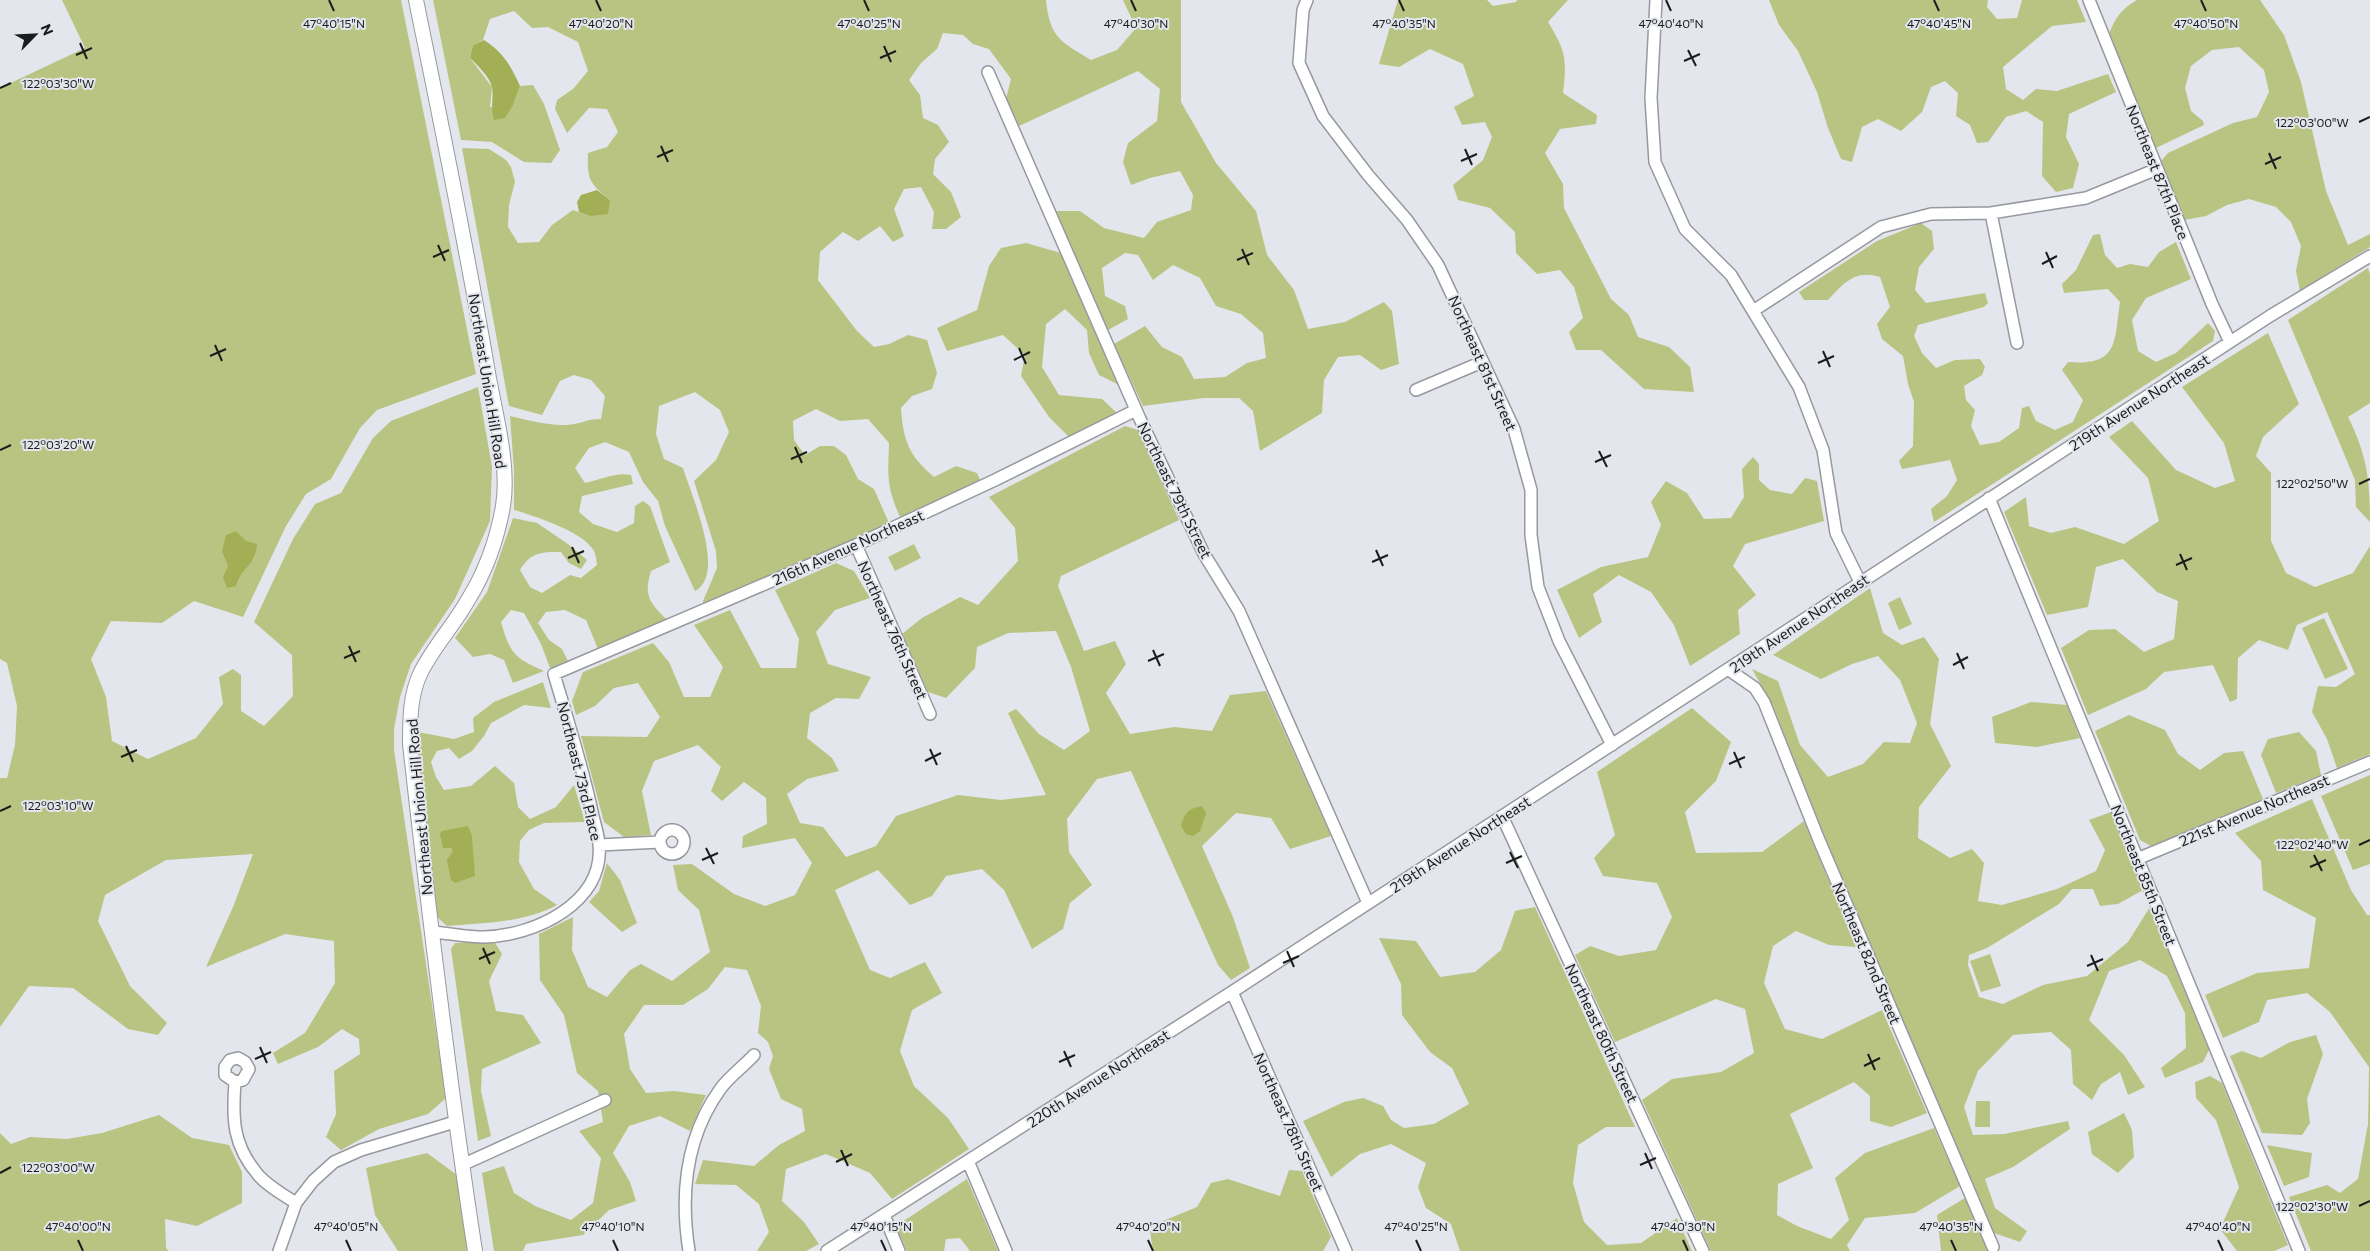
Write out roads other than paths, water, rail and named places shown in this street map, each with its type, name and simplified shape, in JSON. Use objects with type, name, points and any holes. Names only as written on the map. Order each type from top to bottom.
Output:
[{"type":"street","name":"Northeast Union Hill Road","points":[[416,0],[482,338],[504,471],[503,504],[487,566],[468,601],[421,672],[414,692],[410,713],[410,744],[431,932],[455,1122],[475,1251]]},
{"type":"street","points":[[1656,0],[1651,98],[1655,162],[1685,229],[1731,274],[1799,387],[1823,450],[1836,534],[1860,582]]},
{"type":"street","name":"Northeast 87th Place","points":[[2089,0],[2212,304],[2230,342]]},
{"type":"street","name":"Northeast 81st Street","points":[[1305,5],[1299,62],[1323,116],[1368,175],[1407,220],[1438,265],[1514,429],[1530,490],[1531,536],[1538,587],[1559,641],[1612,745]]},
{"type":"street","name":"Northeast 79th Street","points":[[988,72],[1136,410],[1204,554],[1239,611],[1368,903]]},
{"type":"street","points":[[1752,310],[1880,227],[1931,214],[1990,213],[2086,198],[2157,169]]},
{"type":"street","points":[[1990,213],[2017,343]]},
{"type":"street","name":"219th Avenue Northeast","points":[[1368,903],[1729,670],[1860,582],[2230,342],[2370,256]]},
{"type":"street","points":[[1416,390],[1482,362]]},
{"type":"street","name":"216th Avenue Northeast","points":[[554,674],[856,545],[995,480],[1136,410]]},
{"type":"street","name":"Northeast 85th Street","points":[[1989,498],[2299,1251]]},
{"type":"street","name":"Northeast 76th Street","points":[[856,545],[930,714]]},
{"type":"street","name":"Northeast 82nd Street","points":[[1729,670],[1755,688],[1764,702],[1819,840],[1993,1247]]},
{"type":"street","name":"Northeast 73rd Place","points":[[431,932],[485,937],[519,931],[542,923],[576,904],[591,884],[596,869],[599,845],[584,777],[554,674]]},
{"type":"street","name":"221st Avenue Northeast","points":[[2137,859],[2370,762]]},
{"type":"street","name":"Northeast 80th Street","points":[[1502,816],[1703,1251]]},
{"type":"street","points":[[599,845],[660,842]]},
{"type":"street","name":"220th Avenue Northeast","points":[[827,1251],[1368,903]]},
{"type":"street","name":"Northeast 78th Street","points":[[1232,992],[1346,1251]]},
{"type":"street","points":[[689,1251],[684,1190],[691,1154],[702,1121],[722,1087],[754,1055]]},
{"type":"street","points":[[235,1082],[233,1126],[239,1144],[260,1177],[296,1203]]},
{"type":"street","points":[[462,1165],[605,1100]]},
{"type":"street","points":[[279,1251],[296,1203],[313,1181],[334,1162],[361,1150],[455,1122]]},
{"type":"street","points":[[968,1161],[1006,1251]]},
{"type":"street","points":[[884,1215],[899,1251]]}]
